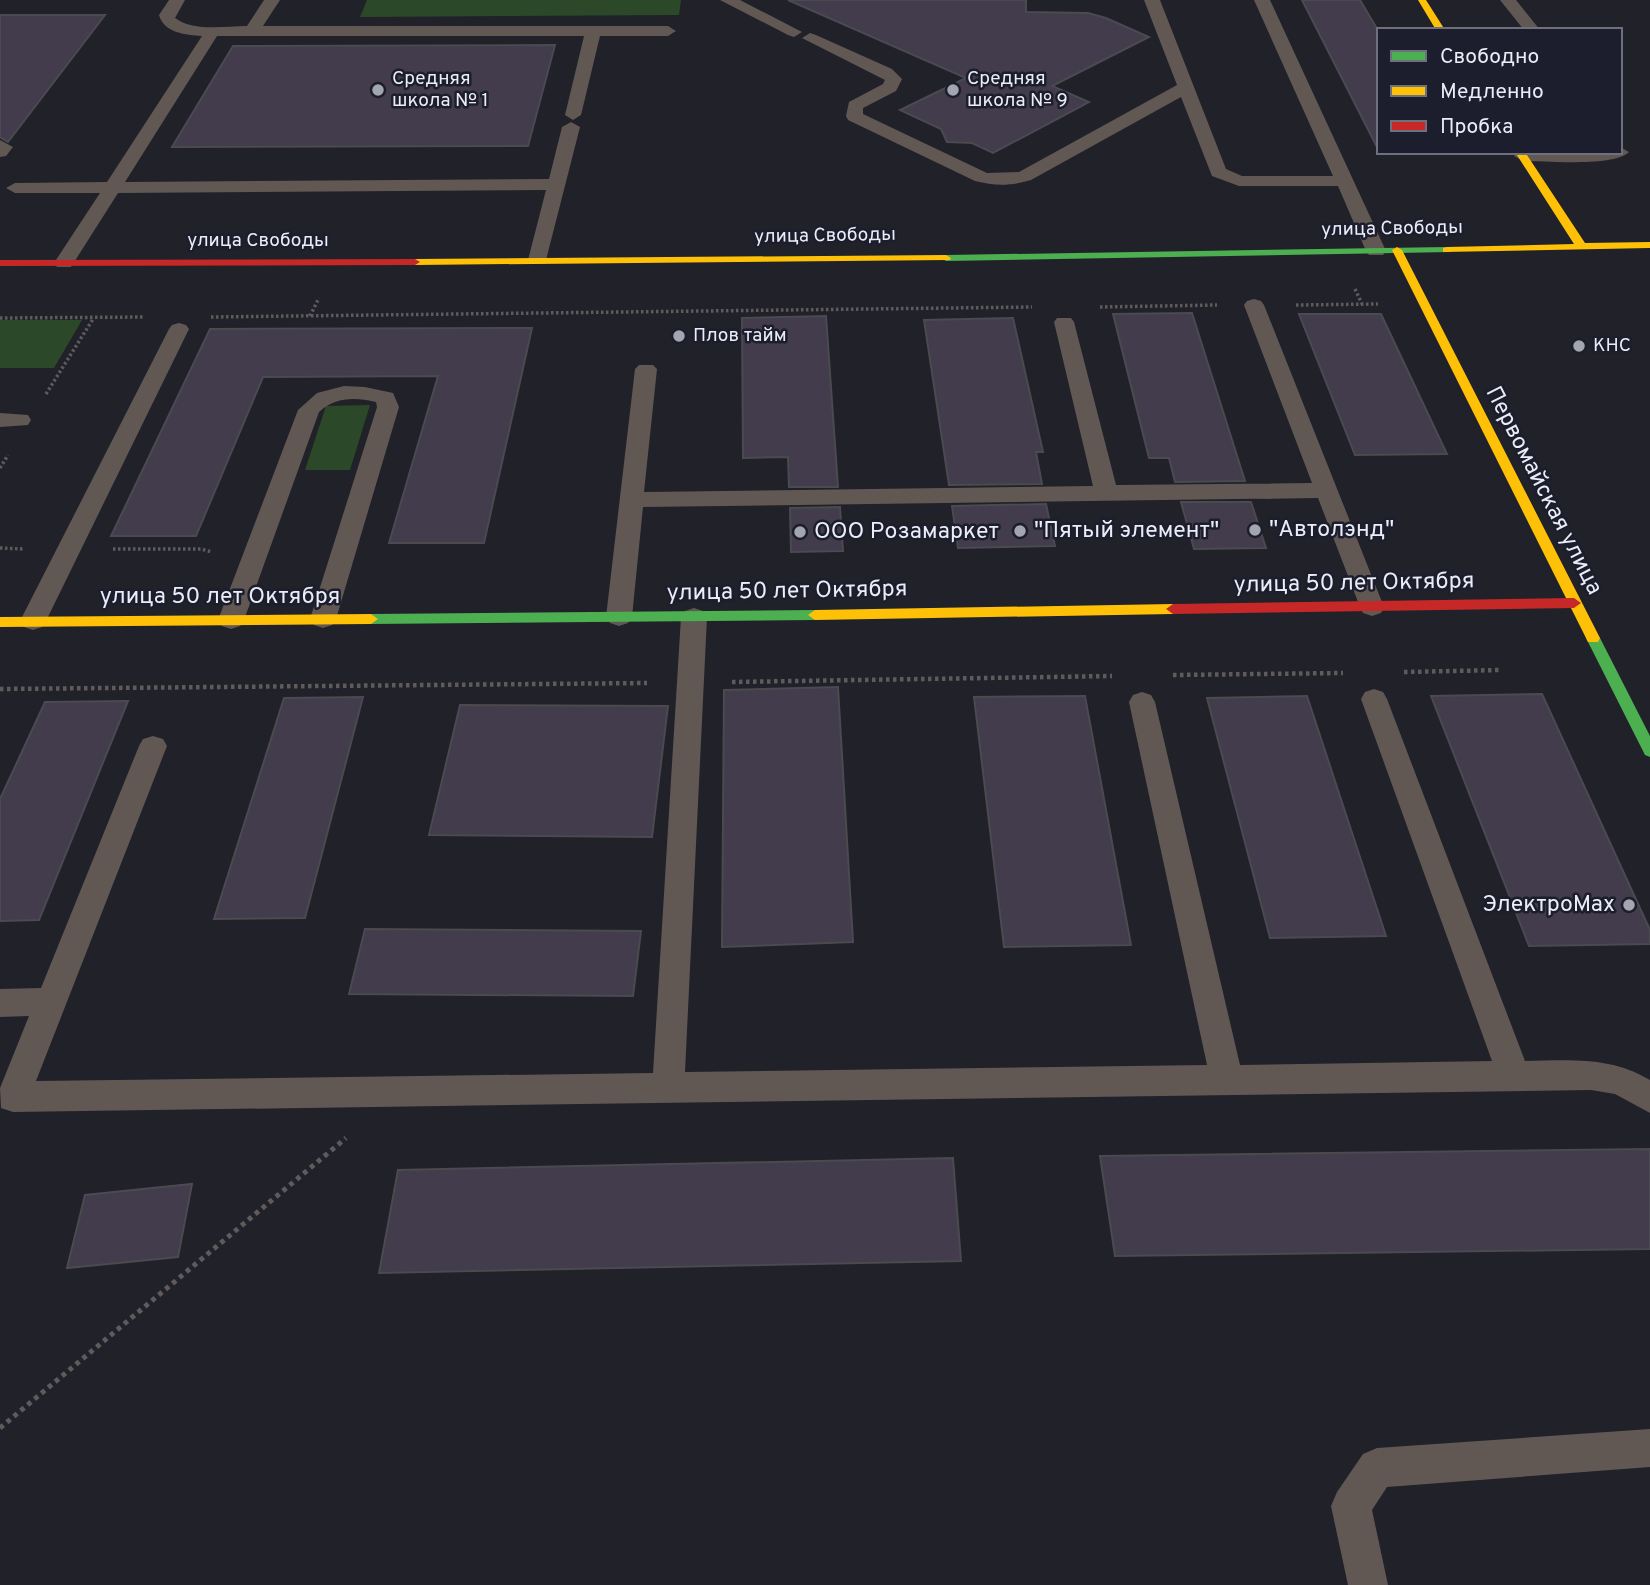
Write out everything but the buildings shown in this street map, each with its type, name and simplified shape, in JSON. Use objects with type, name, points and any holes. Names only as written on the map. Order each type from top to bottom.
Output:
[{"type":"street","points":[[1422,0],[1440,28]]},
{"type":"street","points":[[1521,154],[1582,247]]},
{"type":"street","name":"улица Свободы","points":[[0,263],[1376,251],[1650,245]]},
{"type":"street","name":"Первомайская улица","points":[[1397,250],[1650,751]]},
{"type":"street","name":"улица 50 лет Октября","points":[[0,622],[694,617],[1574,603]]},
{"type":"lane","points":[[177,0],[167,15],[172,24],[186,30],[212,32],[668,31]]},
{"type":"lane","points":[[252,32],[272,0]]},
{"type":"lane","points":[[728,0],[886,72],[894,79],[890,87],[855,106],[854,116],[981,177],[998,181],[1025,176],[1184,88]]},
{"type":"lane","points":[[1152,0],[1184,88],[1183,114],[1218,172],[1239,181],[1344,181]]},
{"type":"lane","points":[[1262,0],[1376,251]]},
{"type":"lane","points":[[1508,0],[1530,28]]},
{"type":"lane","points":[[538,260],[593,31]]},
{"type":"lane","points":[[65,263],[212,32]]},
{"type":"lane","points":[[1136,114],[1183,114]]},
{"type":"lane","points":[[0,145],[4,147],[0,152]]},
{"type":"lane","points":[[1521,154],[1615,154]]},
{"type":"lane","points":[[15,188],[557,184]]},
{"type":"lane","points":[[1254,305],[1371,607]]},
{"type":"lane","points":[[1064,322],[1106,493]]},
{"type":"lane","points":[[33,621],[179,328]]},
{"type":"lane","points":[[619,617],[646,369]]},
{"type":"lane","points":[[231,620],[309,410],[318,400],[332,394],[373,394],[385,398],[388,407],[323,619]]},
{"type":"lane","points":[[632,500],[1325,490]]},
{"type":"lane","points":[[668,1088],[694,617]]},
{"type":"lane","points":[[1374,699],[1514,1076]]},
{"type":"lane","points":[[1142,702],[1227,1080]]},
{"type":"lane","points":[[153,746],[13,1097],[1591,1075],[1621,1080],[1650,1098]]},
{"type":"lane","points":[[0,1003],[51,1002]]},
{"type":"lane","points":[[1368,1585],[1351,1506],[1377,1468],[1650,1448]]},
{"type":"path","points":[[1087,307],[1362,304]]},
{"type":"path","points":[[202,317],[1032,307]]},
{"type":"path","points":[[0,318],[148,317]]},
{"type":"path","points":[[0,548],[201,549],[236,558],[254,558]]},
{"type":"path","points":[[1403,672],[1501,670]]},
{"type":"path","points":[[1165,676],[1347,673]]},
{"type":"path","points":[[0,689],[1124,676]]},
{"type":"path","points":[[0,1428],[400,1092]]},
{"type":"green space","points":[[367,0],[681,0],[679,15],[360,17]]},
{"type":"green space","points":[[0,320],[82,320],[54,368],[0,368]]},
{"type":"green space","points":[[370,405],[350,470],[305,470],[326,406]]},
{"type":"traffic: fast","points":[[946,258],[1447,250]]},
{"type":"traffic: fast","points":[[371,619],[815,615]]},
{"type":"traffic: fast","points":[[1593,638],[1650,751]]},
{"type":"traffic: slow","points":[[1422,0],[1440,28]]},
{"type":"traffic: slow","points":[[1521,154],[1582,247]]},
{"type":"traffic: slow","points":[[1447,250],[1650,245]]},
{"type":"traffic: slow","points":[[1397,250],[1593,638]]},
{"type":"traffic: slow","points":[[415,262],[946,258]]},
{"type":"traffic: slow","points":[[815,615],[1173,609]]},
{"type":"traffic: slow","points":[[0,622],[371,619]]},
{"type":"traffic: jam","points":[[0,263],[415,262]]},
{"type":"traffic: jam","points":[[1173,609],[1574,603]]},
{"type":"place","name":"Средняя школа № 1","points":[[378,90]]},
{"type":"place","name":"Средняя школа № 9","points":[[953,90]]},
{"type":"place","name":"Плов тайм","points":[[679,336]]},
{"type":"place","name":"КНС","points":[[1579,346]]},
{"type":"place","name":"\"Автолэнд\"","points":[[1255,530]]},
{"type":"place","name":"\"Пятый элемент\"","points":[[1020,531]]},
{"type":"place","name":"ООО Розамаркет","points":[[800,532]]},
{"type":"place","name":"ЭлектроMax","points":[[1629,905]]}]
